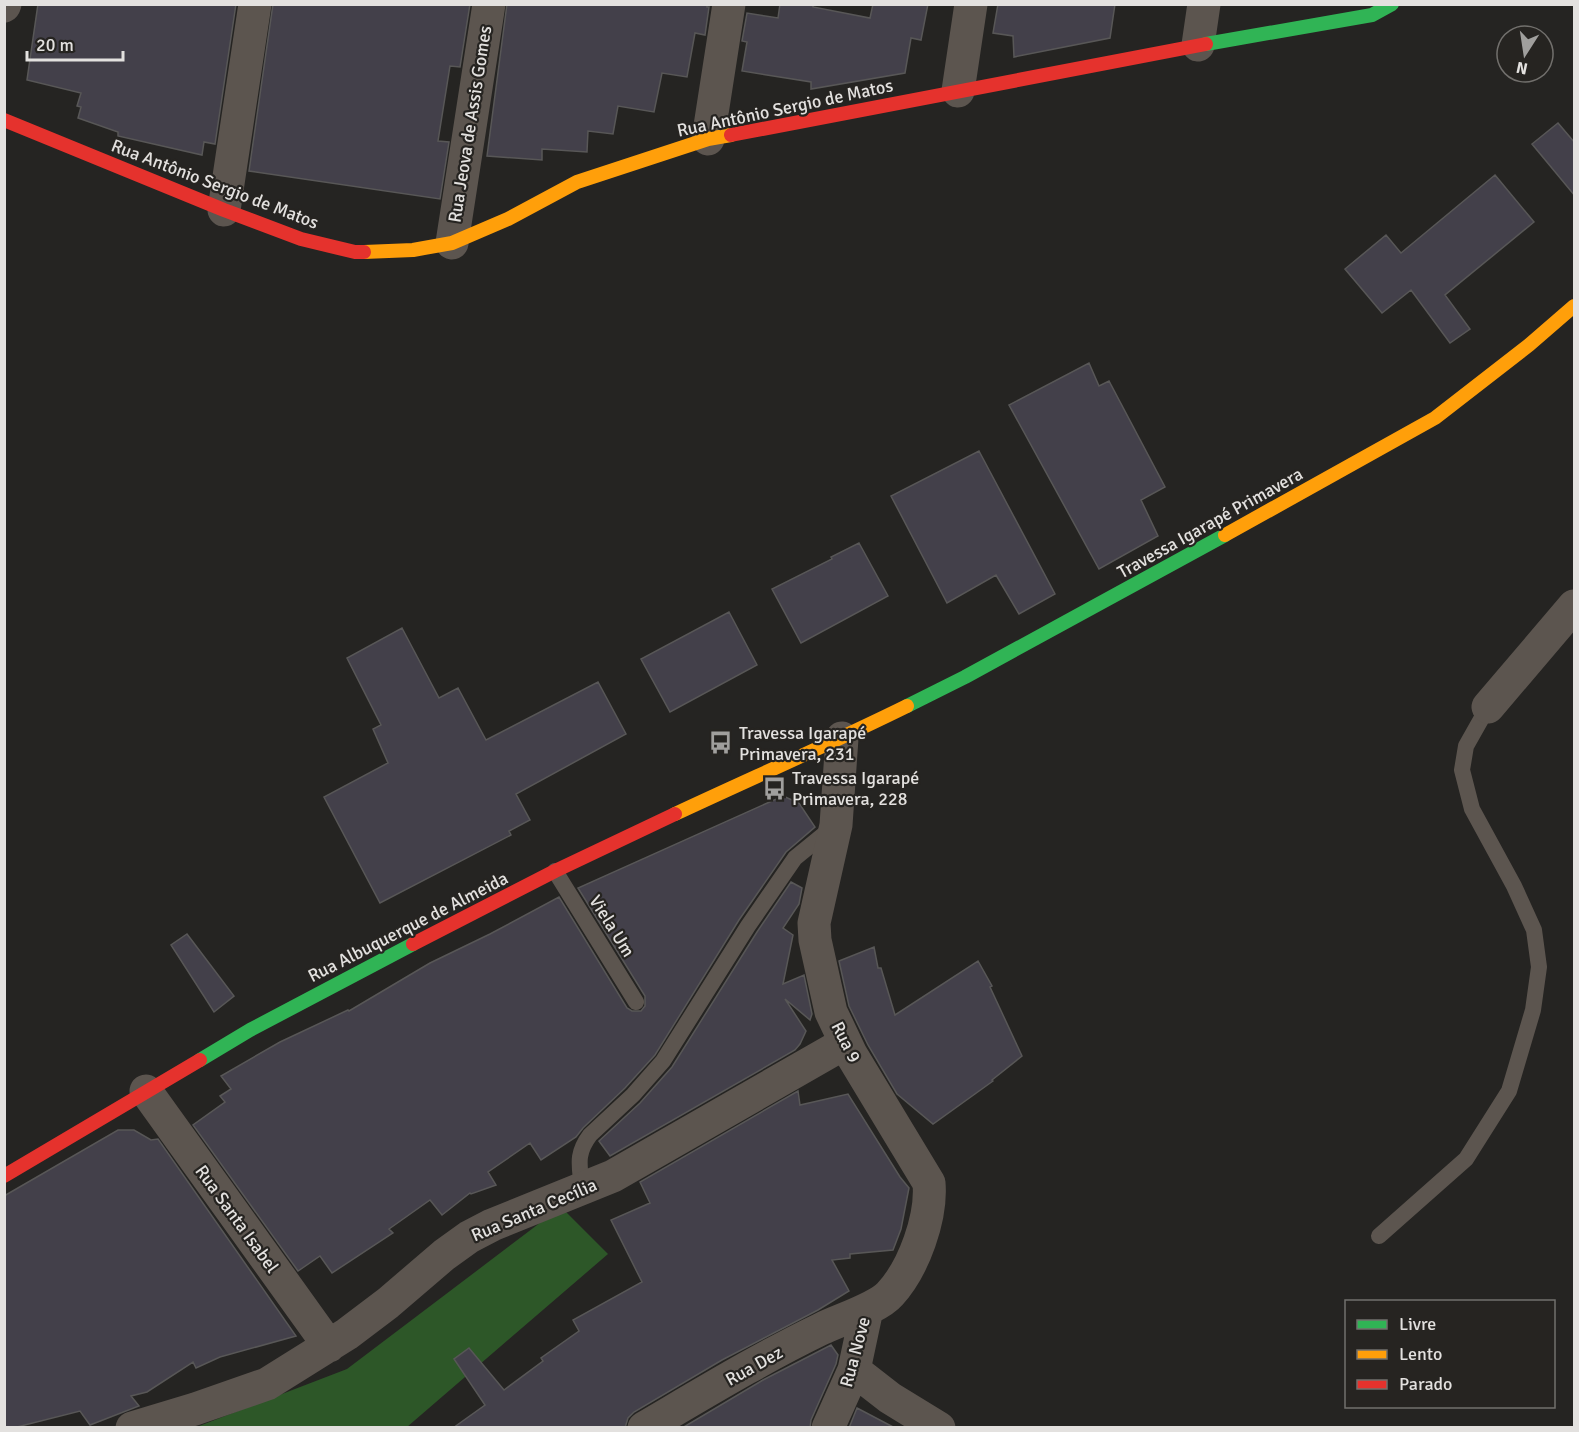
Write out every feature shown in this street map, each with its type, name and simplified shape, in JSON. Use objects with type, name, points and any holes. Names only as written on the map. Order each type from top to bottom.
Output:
[{"type":"street","points":[[224,210],[255,4]]},
{"type":"street","name":"Rua Jeova de Assis Gomes","points":[[452,243],[489,4]]},
{"type":"street","points":[[708,139],[729,4]]},
{"type":"street","points":[[958,91],[971,4]]},
{"type":"street","points":[[1198,45],[1204,4]]},
{"type":"street","name":"Rua Antônio Sergio de Matos","points":[[4,120],[224,210],[301,238],[355,252],[413,250],[452,243],[508,219],[577,182],[708,139],[1198,45],[1372,15],[1392,4]]},
{"type":"street","name":"Travessa Igarapé Primavera","points":[[842,738],[965,677],[1435,418],[1575,306]]},
{"type":"street","points":[[1488,708],[1575,606]]},
{"type":"street","name":"Rua 9","points":[[842,738],[836,825],[814,923],[815,940],[831,1012],[846,1042],[920,1166],[929,1183],[930,1196],[926,1225],[909,1264],[890,1295],[867,1309]]},
{"type":"street","name":"Rua Albuquerque de Almeida","points":[[4,1176],[250,1030],[440,929],[787,760],[842,738]]},
{"type":"street","name":"Rua Santa Cecília","points":[[132,1428],[267,1384],[329,1346],[388,1303],[444,1255],[470,1237],[492,1225],[613,1176],[846,1042]]},
{"type":"street","name":"Rua Santa Isabel","points":[[146,1091],[329,1346]]},
{"type":"street","name":"Rua Nove","points":[[828,1428],[854,1370],[867,1309]]},
{"type":"street","name":"Rua Dez","points":[[644,1428],[820,1329],[867,1309]]},
{"type":"street","points":[[854,1370],[890,1398],[939,1428]]},
{"type":"lane","points":[[1379,1236],[1466,1159],[1509,1091],[1533,1010],[1539,967],[1534,930],[1514,886],[1472,809],[1462,770],[1466,746],[1488,708]]},
{"type":"lane","points":[[582,1190],[579,1151],[584,1142],[633,1095],[663,1061],[748,926],[795,858],[836,825]]},
{"type":"lane","name":"Viela Um","points":[[555,872],[636,1002]]},
{"type":"green space","points":[[561,1207],[608,1254],[407,1427],[194,1428],[347,1369]]},
{"type":"building","points":[[38,4],[236,4],[215,144],[204,142],[202,155],[118,136],[118,132],[78,118],[81,107],[77,106],[81,93],[27,80]]},
{"type":"building","points":[[273,4],[470,4],[460,67],[450,66],[438,141],[449,142],[440,199],[249,171]]},
{"type":"building","points":[[507,4],[707,4],[709,7],[705,35],[695,33],[687,77],[662,73],[654,112],[618,106],[613,134],[588,131],[587,152],[542,149],[542,160],[487,156]]},
{"type":"building","points":[[780,4],[813,4],[813,7],[870,18],[873,4],[928,4],[921,40],[911,38],[905,73],[811,89],[811,82],[742,71],[747,42],[742,41],[747,13],[778,18]]},
{"type":"building","points":[[998,4],[1115,4],[1110,38],[1014,57],[1013,36],[993,33]]},
{"type":"building","points":[[1558,123],[1575,143],[1575,196],[1532,144]]},
{"type":"building","points":[[1495,175],[1534,222],[1445,295],[1470,329],[1450,343],[1411,290],[1382,313],[1345,269],[1386,235],[1401,253]]},
{"type":"building","points":[[1089,363],[1099,386],[1109,381],[1165,487],[1141,500],[1158,536],[1099,569],[1009,405]]},
{"type":"building","points":[[979,451],[1055,594],[1019,614],[996,575],[947,603],[891,496]]},
{"type":"building","points":[[859,543],[888,596],[801,643],[772,589]]},
{"type":"building","points":[[729,612],[757,665],[670,712],[641,659]]},
{"type":"building","points":[[402,628],[439,698],[458,688],[486,740],[598,682],[626,734],[516,794],[530,820],[509,831],[511,835],[380,903],[324,797],[388,763],[373,729],[381,725],[347,658]]},
{"type":"building","points":[[783,796],[799,803],[815,827],[786,852],[739,920],[655,1055],[576,1137],[541,1160],[530,1143],[488,1172],[496,1185],[470,1193],[442,1215],[430,1200],[389,1229],[393,1233],[332,1273],[320,1256],[298,1271],[193,1125],[225,1102],[220,1096],[231,1089],[221,1076],[280,1042],[349,1011],[430,963],[559,897],[627,1008],[632,1011],[641,1011],[645,1006],[645,996],[578,888]]},
{"type":"building","points":[[791,882],[802,888],[799,904],[783,928],[793,935],[783,984],[804,975],[812,1014],[810,1020],[785,999],[806,1031],[800,1044],[795,1050],[610,1156],[599,1141],[640,1103],[672,1067]]},
{"type":"building","points":[[187,934],[234,996],[214,1012],[171,945]]},
{"type":"building","points":[[874,947],[878,968],[881,968],[895,1015],[978,961],[992,986],[990,987],[1022,1056],[993,1081],[933,1124],[897,1094],[868,1045],[849,1006],[839,961]]},
{"type":"building","points":[[798,1091],[800,1105],[848,1094],[909,1188],[901,1229],[893,1250],[850,1254],[850,1258],[832,1260],[849,1291],[818,1310],[722,1360],[634,1412],[628,1418],[625,1428],[453,1428],[485,1405],[454,1359],[469,1348],[504,1390],[543,1361],[541,1358],[579,1331],[573,1320],[642,1282],[611,1220],[650,1203],[640,1182]]},
{"type":"building","points":[[118,1130],[134,1130],[151,1140],[158,1139],[296,1336],[220,1357],[196,1368],[193,1362],[147,1392],[131,1396],[139,1406],[90,1425],[80,1411],[13,1428],[4,1428],[4,1196]]},
{"type":"building","points":[[831,1345],[838,1355],[836,1364],[811,1420],[810,1428],[682,1428],[763,1380]]},
{"type":"building","points":[[857,1408],[895,1428],[849,1428]]},
{"type":"traffic: fast","points":[[1206,44],[1372,15],[1392,4]]},
{"type":"traffic: fast","points":[[907,706],[965,677],[1225,535]]},
{"type":"traffic: fast","points":[[200,1060],[250,1030],[413,944]]},
{"type":"traffic: slow","points":[[364,252],[413,250],[452,243],[508,219],[577,182],[708,139],[731,135]]},
{"type":"traffic: slow","points":[[1225,535],[1435,418],[1529,345],[1574,306]]},
{"type":"traffic: slow","points":[[675,814],[907,706]]},
{"type":"traffic: jam","points":[[731,135],[1206,44]]},
{"type":"traffic: jam","points":[[4,120],[301,239],[355,252],[364,252]]},
{"type":"traffic: jam","points":[[413,944],[555,871],[675,814]]},
{"type":"traffic: jam","points":[[4,1176],[200,1060]]},
{"type":"place","name":"Travessa Igarapé Primavera, 231","points":[[721,743]]},
{"type":"place","name":"Travessa Igarapé Primavera, 228","points":[[774,788]]}]
